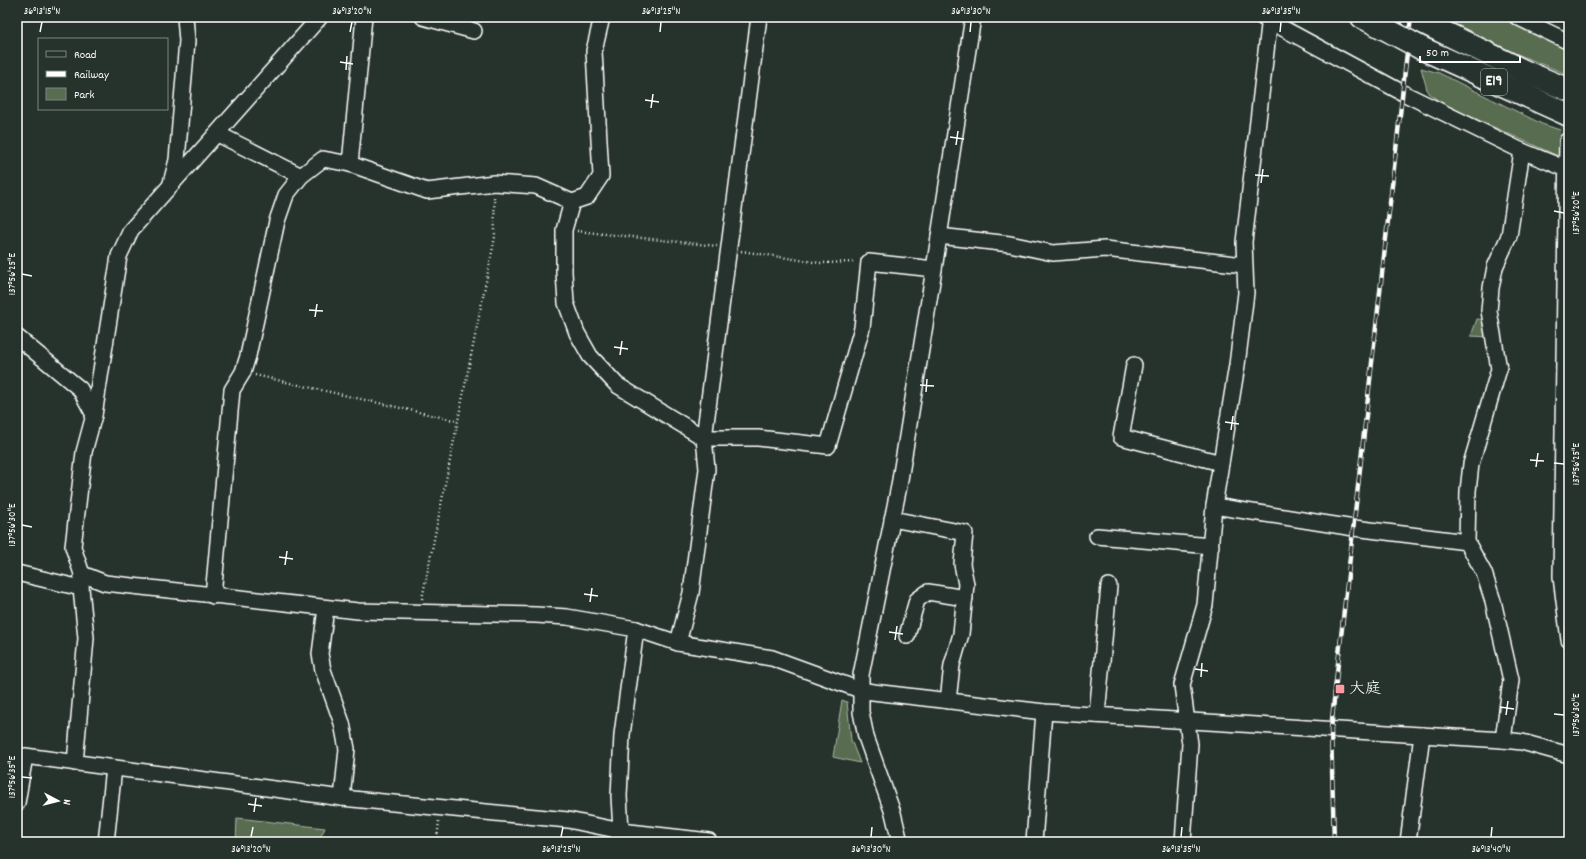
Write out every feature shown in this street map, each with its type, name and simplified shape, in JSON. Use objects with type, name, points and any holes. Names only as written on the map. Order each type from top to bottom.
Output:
[{"type":"highway","name":"E19","points":[[1362,17],[1421,48],[1569,115]]},
{"type":"highway","name":"E19","points":[[1419,20],[1528,73],[1569,90]]},
{"type":"street","points":[[171,184],[177,160],[187,41],[185,17]]},
{"type":"street","points":[[75,763],[86,638],[82,581],[73,547],[84,452],[94,415],[119,256],[131,230],[171,184],[218,134],[320,17]]},
{"type":"street","points":[[350,164],[364,17]]},
{"type":"street","points":[[422,17],[474,31]]},
{"type":"street","points":[[213,596],[232,390],[243,372],[277,221],[286,195],[301,176],[323,159],[350,164],[427,192],[494,183],[536,186],[572,202],[587,197],[600,176],[594,50],[602,17]]},
{"type":"street","points":[[678,643],[691,593],[707,469],[704,438],[759,17]]},
{"type":"street","points":[[900,842],[893,813],[866,737],[861,712],[861,675],[892,519],[934,269],[973,17]]},
{"type":"street","points":[[1517,17],[1569,42]]},
{"type":"street","points":[[1183,842],[1190,744],[1182,685],[1205,606],[1214,506],[1237,365],[1246,294],[1244,242],[1267,18],[1403,93],[1522,151],[1568,170]]},
{"type":"street","points":[[218,134],[301,176]]},
{"type":"street","points":[[1567,141],[1565,554],[1561,577],[1569,640]]},
{"type":"street","points":[[1503,740],[1511,680],[1493,602],[1484,573],[1467,542],[1471,464],[1499,369],[1489,311],[1491,288],[1495,266],[1508,236],[1522,151]]},
{"type":"street","points":[[572,202],[564,230],[564,272],[566,303],[577,333],[590,356],[617,385],[704,438],[758,438],[828,446],[862,328],[869,262],[934,269]]},
{"type":"street","points":[[939,236],[1010,244],[1053,253],[1105,249],[1244,264]]},
{"type":"street","points":[[17,337],[80,389],[94,415]]},
{"type":"street","points":[[1134,365],[1121,437],[1221,463]]},
{"type":"street","points":[[1214,506],[1354,528],[1467,542]]},
{"type":"street","points":[[892,519],[965,533],[962,564],[966,584],[965,598],[961,634],[952,665],[948,701]]},
{"type":"street","points":[[1097,536],[1211,546]]},
{"type":"street","points":[[17,573],[358,611],[536,614],[567,617],[636,629],[678,643],[772,658],[860,690],[1044,712],[1186,720],[1283,728],[1503,740],[1522,742],[1569,754]]},
{"type":"street","points":[[1097,715],[1109,586]]},
{"type":"street","points":[[907,636],[918,600],[928,592],[965,598]]},
{"type":"street","points":[[326,608],[320,654],[323,670],[342,723],[347,748],[342,798]]},
{"type":"street","points":[[619,837],[619,796],[622,735],[636,629]]},
{"type":"street","points":[[1034,842],[1044,712]]},
{"type":"street","points":[[1408,842],[1422,735]]},
{"type":"street","points":[[17,803],[25,756],[342,798],[568,820],[619,837],[709,841]]},
{"type":"street","points":[[106,842],[114,768]]},
{"type":"path","points":[[419,612],[495,236],[494,183]]},
{"type":"path","points":[[564,230],[728,247],[743,251],[820,263],[869,262]]},
{"type":"path","points":[[243,372],[458,420]]},
{"type":"path","points":[[437,842],[441,808]]},
{"type":"green space","points":[[1441,17],[1498,17],[1569,50],[1569,75],[1517,54]]},
{"type":"green space","points":[[1421,68],[1439,73],[1542,124],[1569,133],[1569,161],[1445,105],[1428,93]]},
{"type":"green space","points":[[1477,319],[1486,320],[1489,337],[1471,336]]},
{"type":"green space","points":[[842,700],[847,702],[851,740],[860,763],[833,757]]},
{"type":"green space","points":[[237,818],[325,828],[318,842],[236,842]]},
{"type":"tunnel","points":[[1567,141],[1569,93]]},
{"type":"railway","points":[[1334,842],[1331,730],[1411,17]]},
{"type":"place","name":"大庭","points":[[1340,689]]}]
